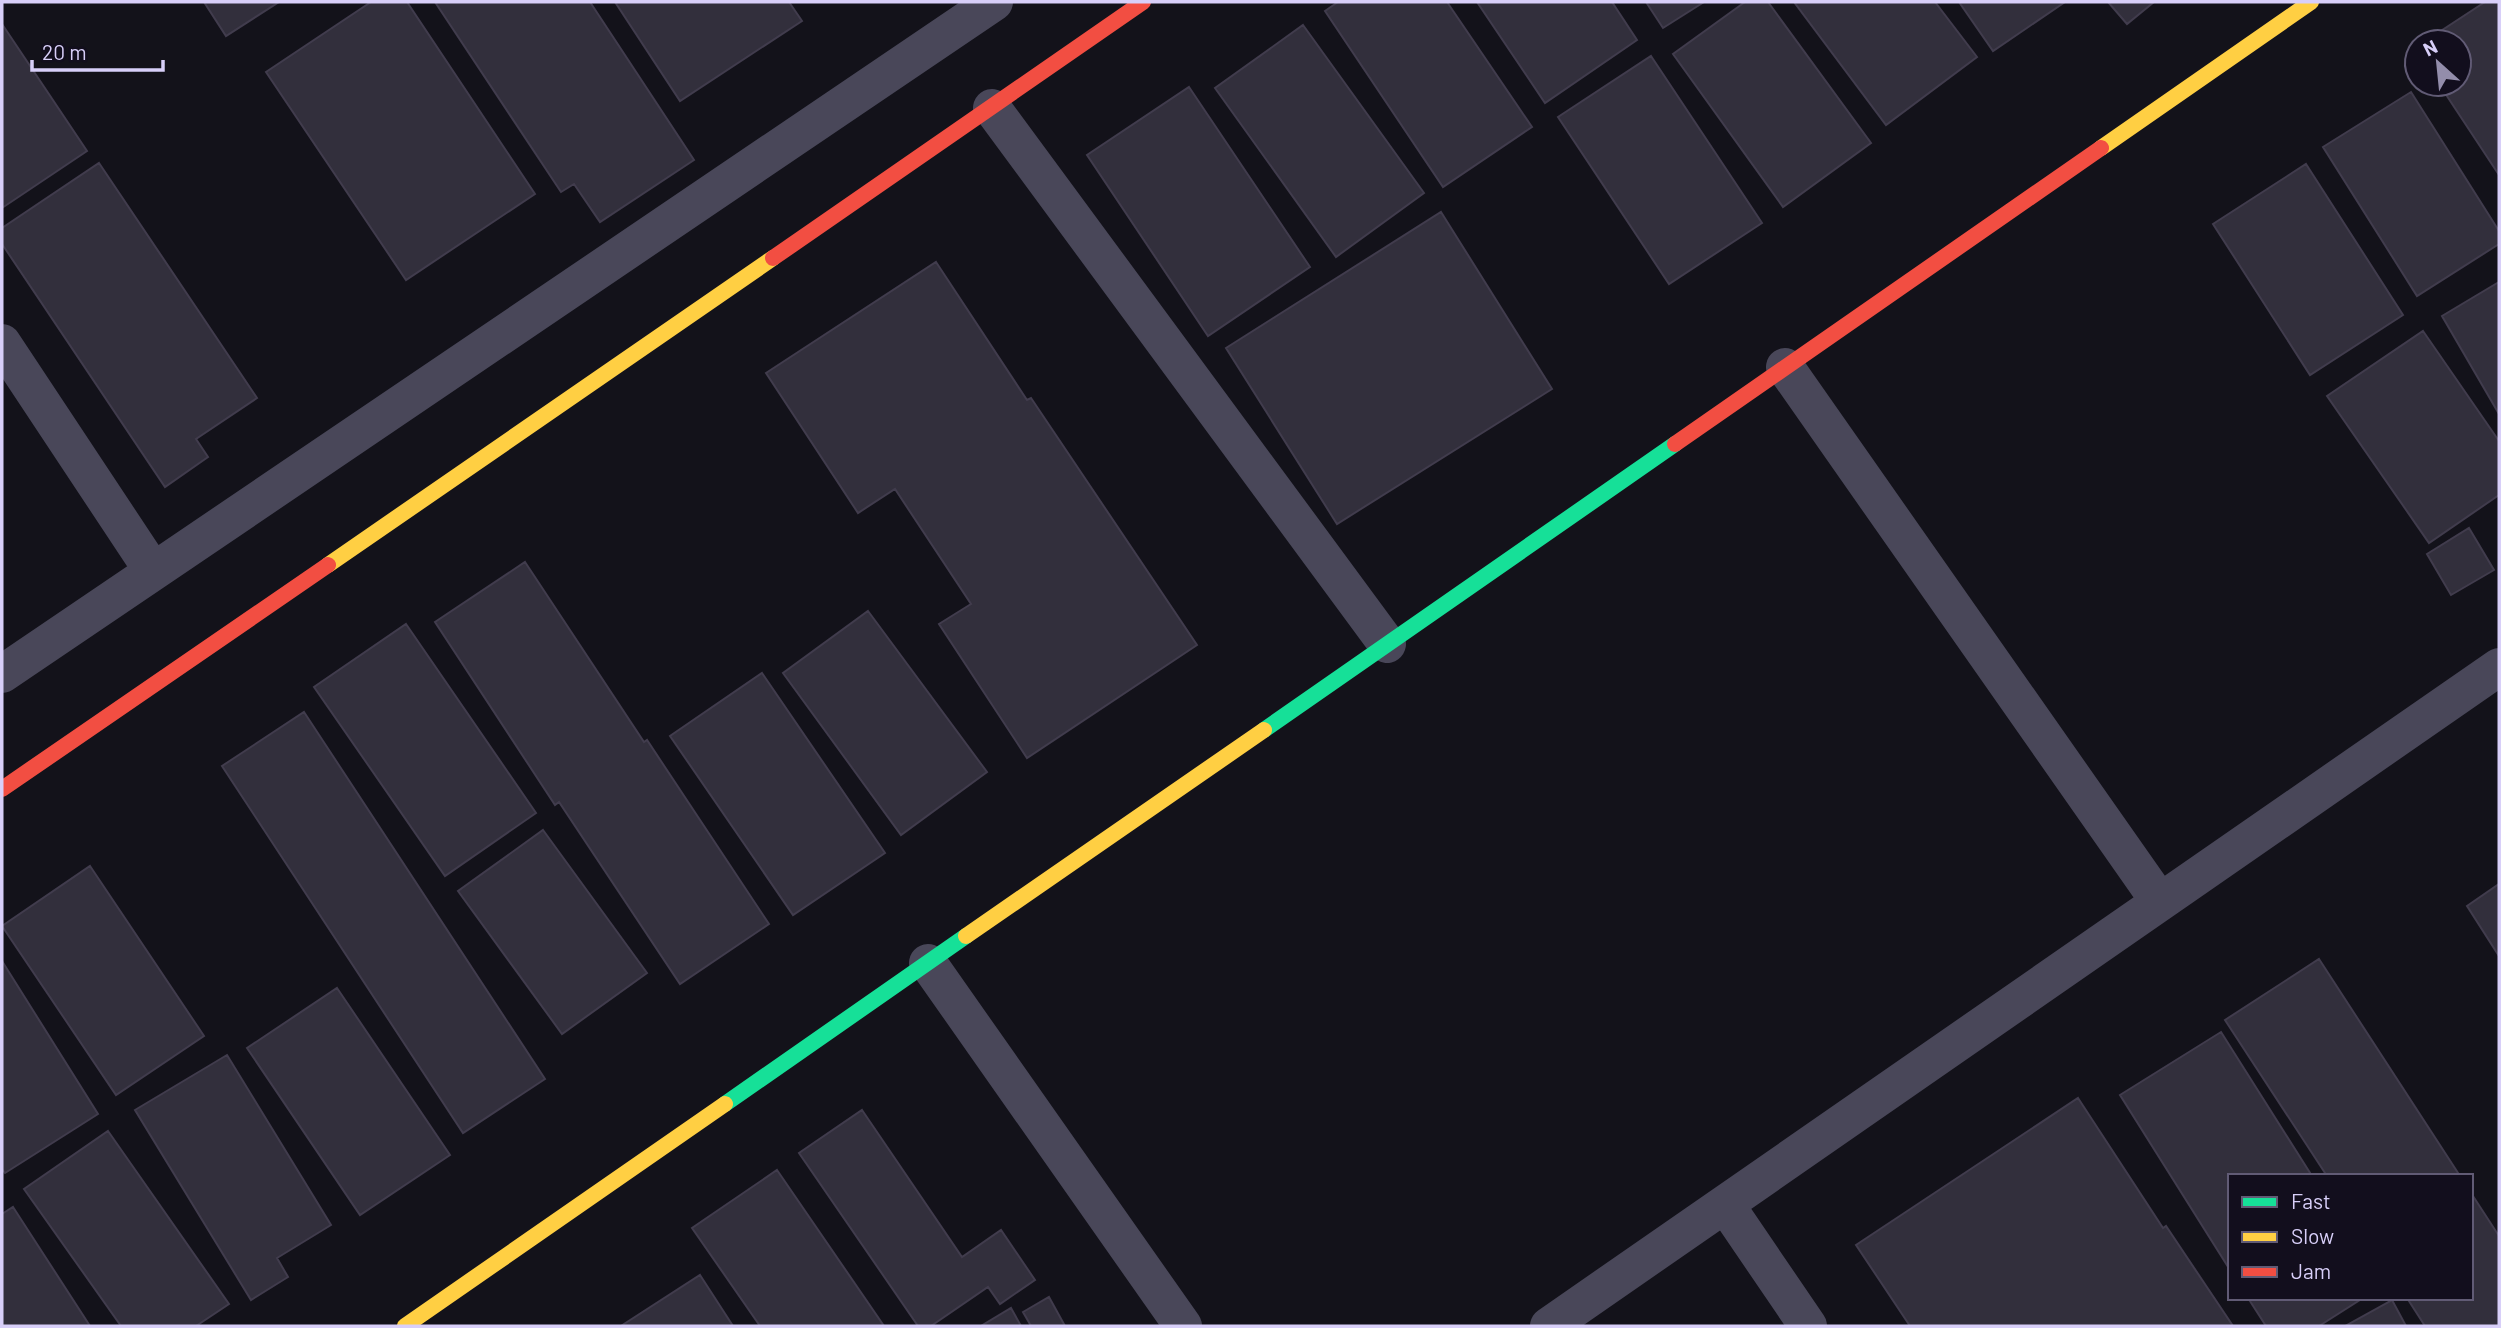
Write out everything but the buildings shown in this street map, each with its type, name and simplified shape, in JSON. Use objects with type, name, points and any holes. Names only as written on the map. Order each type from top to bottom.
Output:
[{"type":"street","points":[[2,674],[994,2]]},
{"type":"street","points":[[2,789],[1143,2]]},
{"type":"street","points":[[405,1326],[2311,2]]},
{"type":"street","points":[[992,108],[1387,644]]},
{"type":"street","points":[[2,343],[153,571]]},
{"type":"street","points":[[1785,367],[2160,902]]},
{"type":"street","points":[[1549,1326],[2499,667]]},
{"type":"street","points":[[928,963],[1183,1326]]},
{"type":"street","points":[[1724,1204],[1808,1326]]},
{"type":"traffic: fast","points":[[1264,730],[1675,444]]},
{"type":"traffic: fast","points":[[725,1104],[966,936]]},
{"type":"traffic: slow","points":[[2101,148],[2311,2]]},
{"type":"traffic: slow","points":[[328,565],[773,258]]},
{"type":"traffic: slow","points":[[966,936],[1264,730]]},
{"type":"traffic: slow","points":[[405,1326],[725,1104]]},
{"type":"traffic: jam","points":[[773,258],[1143,2]]},
{"type":"traffic: jam","points":[[1675,444],[2101,148]]},
{"type":"traffic: jam","points":[[2,789],[328,565]]}]
